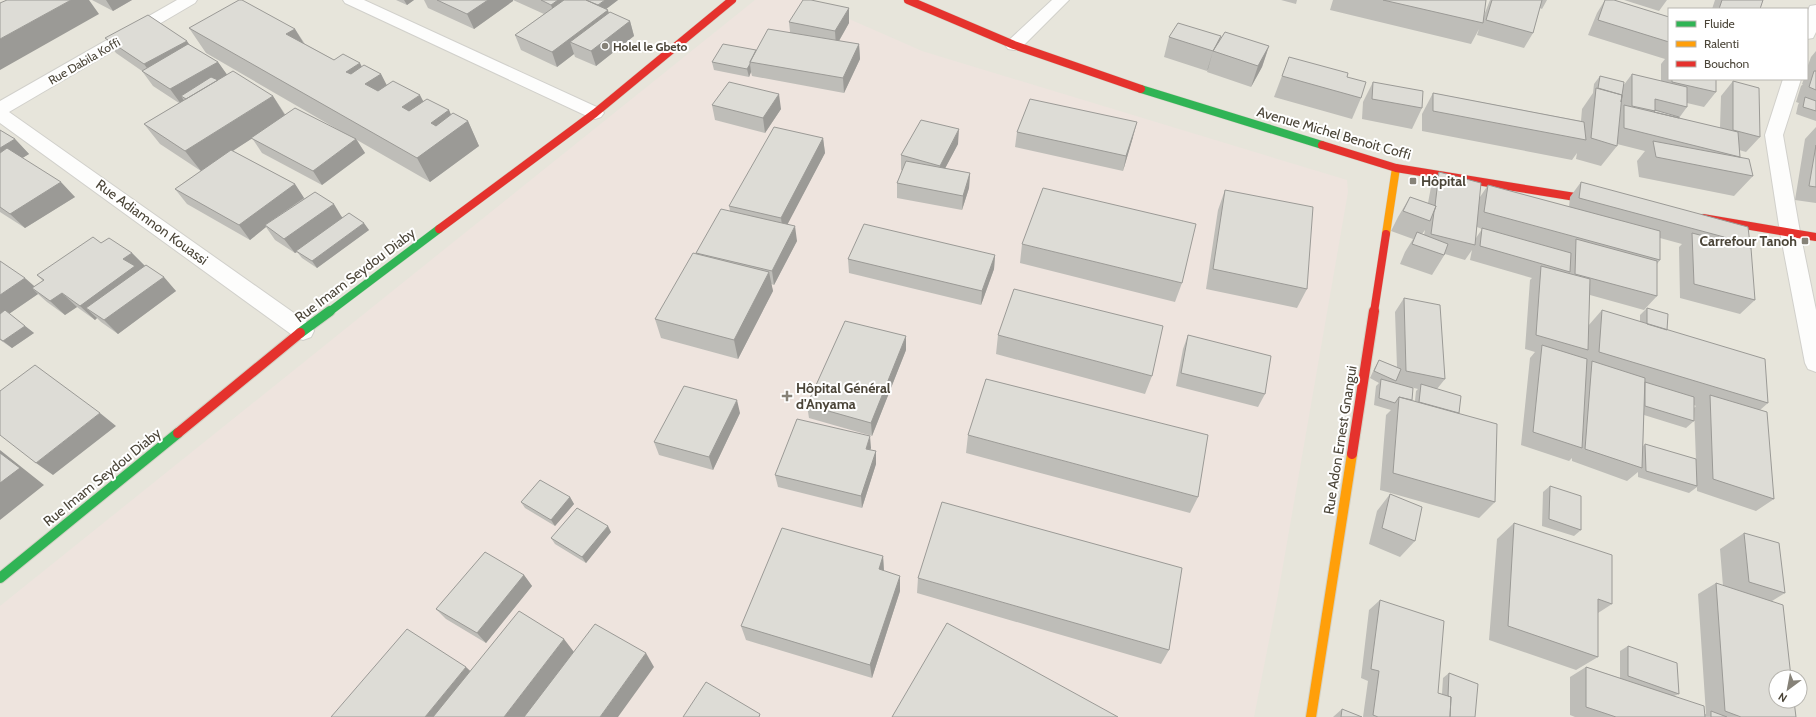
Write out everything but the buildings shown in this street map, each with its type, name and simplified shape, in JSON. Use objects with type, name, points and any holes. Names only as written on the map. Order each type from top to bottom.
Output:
[{"type":"street","name":"Rue Dabila Koffi","points":[[0,109],[189,0]]},
{"type":"street","points":[[351,0],[595,113]]},
{"type":"street","name":"Rue Imam Seydou Diaby","points":[[0,578],[303,331],[595,113],[732,0]]},
{"type":"street","name":"Avenue Michel Benoit Coffi","points":[[908,0],[1014,45],[1120,83],[1396,168],[1609,202]]},
{"type":"street","points":[[1014,45],[1061,0]]},
{"type":"street","points":[[1808,31],[1816,10]]},
{"type":"street","points":[[1792,80],[1774,135],[1790,232],[1816,363]]},
{"type":"street","name":"Rue Adiamnon Kouassi","points":[[0,114],[303,331]]},
{"type":"street","name":"Rue Adon Ernest Gnangui","points":[[1312,717],[1396,168]]},
{"type":"street","points":[[1696,216],[1816,237]]},
{"type":"shaded area","points":[[0,0],[1816,0],[1816,717],[0,717]]},
{"type":"shaded area","name":"Hôpital Général d'Anyama","points":[[755,0],[806,0],[922,51],[1347,180],[1348,192],[1277,600],[1254,717],[0,717],[0,606]]},
{"type":"traffic: fast","points":[[1141,89],[1322,145]]},
{"type":"traffic: fast","points":[[300,333],[439,229]]},
{"type":"traffic: fast","points":[[0,578],[178,433]]},
{"type":"traffic: slow","points":[[1386,234],[1396,168]]},
{"type":"traffic: slow","points":[[1311,717],[1352,454]]},
{"type":"traffic: jam","points":[[439,229],[595,113],[732,0]]},
{"type":"traffic: jam","points":[[908,0],[1014,45],[1141,89]]},
{"type":"traffic: jam","points":[[1322,145],[1396,168],[1600,201]]},
{"type":"traffic: jam","points":[[1703,218],[1816,237]]},
{"type":"traffic: jam","points":[[1352,454],[1386,234]]},
{"type":"traffic: jam","points":[[178,433],[300,333]]},
{"type":"place","name":"Holel le Gbeto","points":[[605,46]]},
{"type":"place","name":"Hôpital","points":[[1413,181]]},
{"type":"place","name":"Carrefour Tanoh","points":[[1805,241]]},
{"type":"place","name":"Hôpital Général d'Anyama","points":[[787,396]]}]
